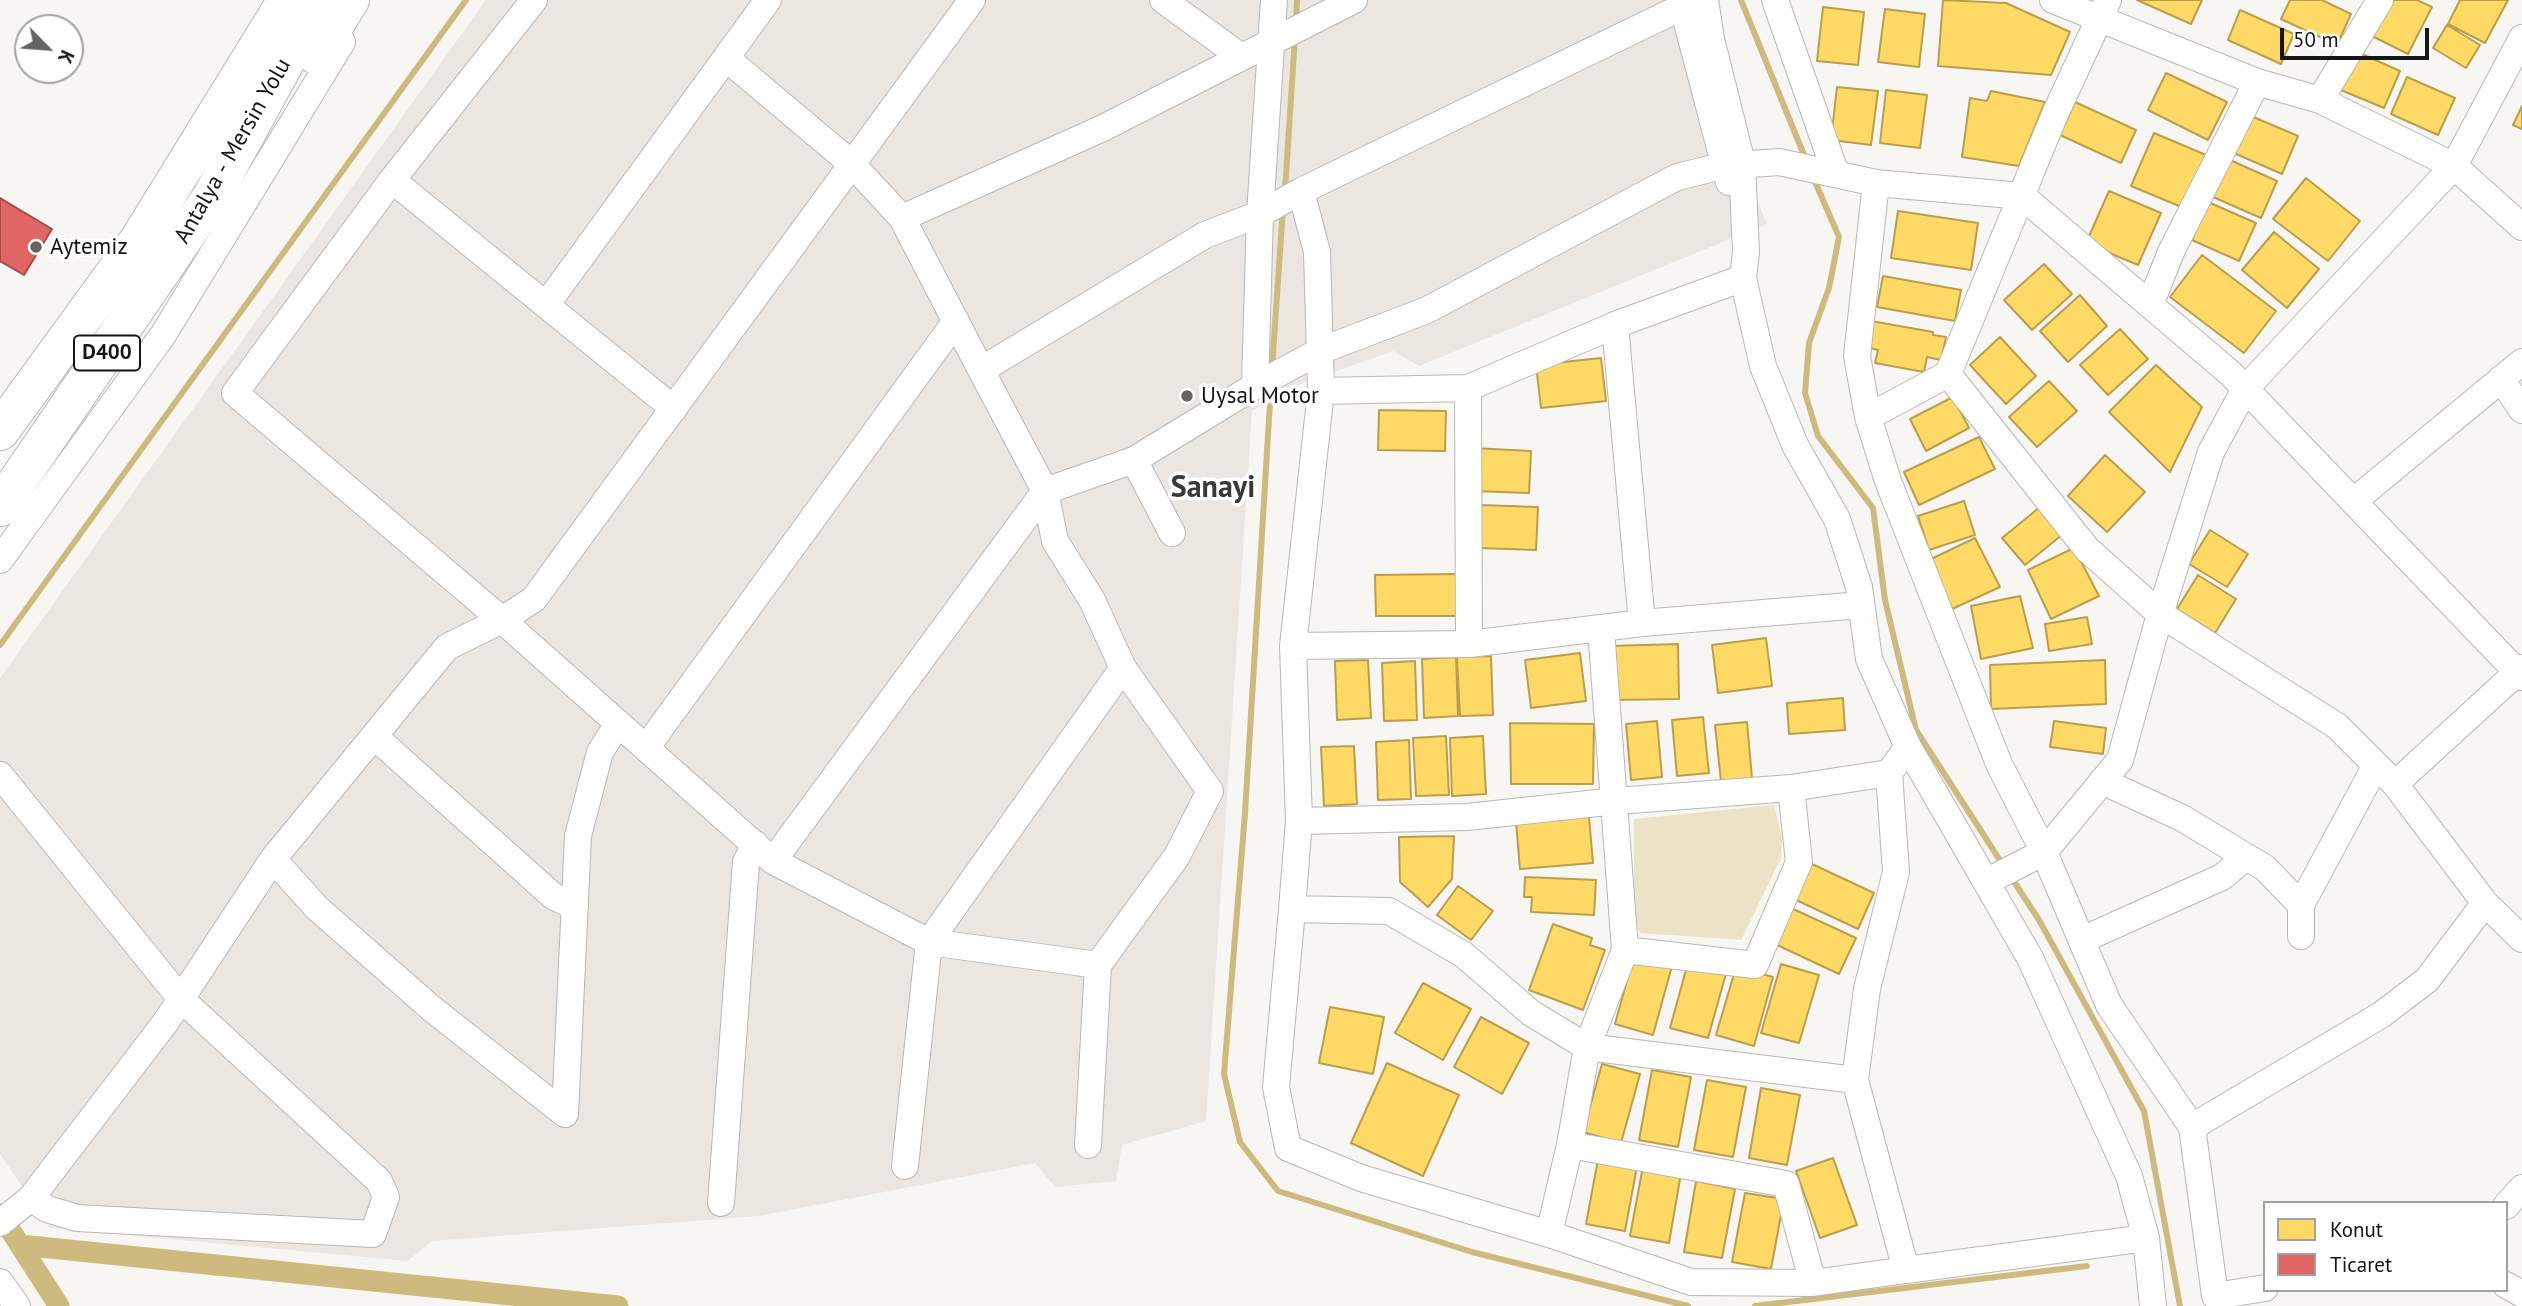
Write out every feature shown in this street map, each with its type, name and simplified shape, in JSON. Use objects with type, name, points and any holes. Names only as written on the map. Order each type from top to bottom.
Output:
[{"type":"highway","points":[[139,240],[187,130],[257,0]]},
{"type":"highway","name":"Antalya - Mersin Yolu","points":[[0,431],[139,240],[287,0]]},
{"type":"highway","name":"Antalya - Mersin Yolu","points":[[0,507],[211,198],[319,0]]},
{"type":"highway","points":[[211,198],[285,104],[350,0]]},
{"type":"street","points":[[0,560],[163,335],[367,0]]},
{"type":"street","points":[[534,0],[392,180],[235,393],[502,620],[764,852],[929,942],[1098,965]]},
{"type":"street","points":[[546,305],[768,0]]},
{"type":"street","points":[[0,1223],[27,1203],[181,999],[273,859],[447,647],[502,620],[534,599],[972,0]]},
{"type":"street","points":[[1163,0],[1240,56]]},
{"type":"street","points":[[1257,385],[1262,213],[1274,0]]},
{"type":"street","points":[[902,218],[1103,128],[1353,0]]},
{"type":"street","points":[[1775,0],[1832,173]]},
{"type":"street","points":[[2053,0],[2104,9],[2257,82],[2320,100],[2454,166],[2522,227]]},
{"type":"street","points":[[2320,100],[2380,0]]},
{"type":"street","points":[[981,370],[1205,235],[1262,213],[1299,192],[1689,2],[1744,219],[1746,252],[1743,278],[1763,366],[1795,445],[1837,519],[1861,605],[1870,659],[1908,747],[1994,878],[2129,1176],[2146,1238],[2154,1306]]},
{"type":"street","points":[[1868,418],[1948,374],[2104,9]]},
{"type":"street","points":[[1994,878],[2036,856],[2120,760],[2160,614],[2211,452],[2245,389],[2454,166],[2522,38]]},
{"type":"street","points":[[726,58],[852,163],[902,218],[1045,491],[1055,541],[1092,600],[1123,668],[1209,791],[1177,856],[1098,965],[1088,1145]]},
{"type":"street","points":[[2150,305],[2171,252],[2257,82]]},
{"type":"street","points":[[721,1203],[746,862],[764,852],[1045,491],[1134,460],[1257,385],[1318,352],[1427,310],[1677,177],[1732,164],[1779,162],[1876,183],[2022,196],[2245,389],[2520,672],[2395,784]]},
{"type":"street","points":[[392,180],[674,409]]},
{"type":"street","points":[[1876,183],[1857,356],[1868,418],[1888,481],[2036,856],[2082,940],[2109,1005],[2192,1127],[2216,1301],[2263,1289]]},
{"type":"street","points":[[1299,192],[1317,252],[1321,391],[1293,646],[1299,821],[1276,1087],[1288,1148],[1361,1178],[1549,1234],[1691,1282],[1813,1283],[2146,1238]]},
{"type":"street","points":[[1321,391],[1468,388],[1615,324],[1743,278]]},
{"type":"street","points":[[646,748],[956,321]]},
{"type":"street","points":[[1615,324],[1642,623]]},
{"type":"street","points":[[2355,500],[2522,362]]},
{"type":"street","points":[[1948,374],[2087,550],[2160,614],[2337,726],[2395,784],[2485,903],[2522,939]]},
{"type":"street","points":[[2501,379],[2522,410]]},
{"type":"street","points":[[1468,388],[1469,644]]},
{"type":"street","points":[[1134,460],[1172,533]]},
{"type":"street","points":[[1293,646],[1469,644],[1642,623],[1861,605]]},
{"type":"street","points":[[1549,1234],[1570,1145],[1587,1047],[1625,950],[1616,801],[1601,629]]},
{"type":"street","points":[[905,1166],[929,942],[1123,668]]},
{"type":"street","points":[[273,859],[317,908],[431,1008],[565,1114],[578,835],[600,752],[618,724]]},
{"type":"street","points":[[374,736],[553,897],[575,907]]},
{"type":"street","points":[[1906,1270],[1855,1080],[1867,989],[1896,872],[1889,773],[1908,747]]},
{"type":"street","points":[[2301,936],[2301,905],[2376,765]]},
{"type":"street","points":[[1299,821],[1467,817],[1616,801],[1791,788],[1889,773]]},
{"type":"street","points":[[0,775],[181,999],[379,1181],[385,1191],[386,1205],[373,1234],[77,1218],[27,1203]]},
{"type":"street","points":[[2102,781],[2182,818],[2265,868],[2301,905]]},
{"type":"street","points":[[1625,950],[1755,965],[1799,862],[1791,788]]},
{"type":"street","points":[[2082,940],[2222,877],[2246,857]]},
{"type":"street","points":[[2192,1127],[2381,1015],[2427,980],[2485,903]]},
{"type":"street","points":[[1292,909],[1389,911],[1464,956],[1531,1013],[1587,1047],[1855,1080]]},
{"type":"street","points":[[1570,1145],[1786,1184],[1813,1283]]},
{"type":"street","points":[[2508,1204],[2522,1188]]},
{"type":"street","points":[[0,1282],[17,1306]]},
{"type":"shaded area","points":[[486,0],[1698,0],[1704,72],[1767,224],[1419,366],[1393,351],[1300,384],[1252,411],[1206,1121],[1122,1145],[1116,1181],[1055,1187],[1035,1163],[759,1216],[432,1241],[408,1261],[50,1228],[0,1154],[0,678]]},
{"type":"shaded area","points":[[1774,805],[1782,837],[1781,858],[1741,940],[1641,933],[1634,926],[1634,819]]},
{"type":"building: Konut","points":[[1943,0],[2006,3],[2070,32],[2051,75],[1938,66]]},
{"type":"building: Konut","points":[[2137,0],[2202,0],[2191,24]]},
{"type":"building: Konut","points":[[2290,0],[2322,0],[2351,14],[2337,45],[2281,19]]},
{"type":"building: Konut","points":[[2390,0],[2417,0],[2432,7],[2408,54],[2372,36]]},
{"type":"building: Konut","points":[[2460,0],[2508,0],[2485,43],[2448,24]]},
{"type":"building: Konut","points":[[1823,7],[1864,12],[1858,65],[1817,61]]},
{"type":"building: Konut","points":[[1885,9],[1925,14],[1919,67],[1878,62]]},
{"type":"building: Konut","points":[[2240,10],[2294,34],[2281,64],[2228,40]]},
{"type":"building: Konut","points":[[2447,25],[2480,45],[2466,68],[2433,48]]},
{"type":"building: Konut","points":[[2353,50],[2400,71],[2384,108],[2336,88]]},
{"type":"building: Konut","points":[[2166,73],[2227,102],[2208,140],[2148,110]]},
{"type":"building: Konut","points":[[2407,77],[2455,98],[2438,135],[2391,114]]},
{"type":"building: Konut","points":[[1837,87],[1878,91],[1871,145],[1831,140]]},
{"type":"building: Konut","points":[[1886,90],[1927,95],[1920,148],[1880,143]]},
{"type":"building: Konut","points":[[1991,91],[2045,102],[2019,166],[1962,157],[1970,98],[1987,101]]},
{"type":"building: Konut","points":[[2075,102],[2136,130],[2121,163],[2060,135]]},
{"type":"building: Konut","points":[[2522,106],[2522,129],[2513,125]]},
{"type":"building: Konut","points":[[2251,116],[2298,136],[2282,174],[2234,153]]},
{"type":"building: Konut","points":[[2154,133],[2206,155],[2184,208],[2131,186]]},
{"type":"building: Konut","points":[[2230,160],[2277,181],[2261,218],[2213,197]]},
{"type":"building: Konut","points":[[2306,178],[2360,221],[2328,261],[2273,219]]},
{"type":"building: Konut","points":[[2109,191],[2161,213],[2138,265],[2086,243]]},
{"type":"building: Konut","points":[[2208,202],[2256,223],[2239,261],[2192,240]]},
{"type":"building: Konut","points":[[1898,211],[1978,223],[1971,270],[1891,258]]},
{"type":"building: Konut","points":[[2274,232],[2319,269],[2287,308],[2242,270]]},
{"type":"building: Konut","points":[[2202,255],[2276,311],[2244,353],[2170,297]]},
{"type":"building: Konut","points":[[2044,264],[2072,294],[2032,330],[2004,300]]},
{"type":"building: Konut","points":[[1883,276],[1961,290],[1955,321],[1877,307]]},
{"type":"building: Konut","points":[[2080,295],[2107,326],[2068,362],[2040,331]]},
{"type":"building: Konut","points":[[1871,321],[1933,332],[1933,335],[1946,337],[1941,360],[1927,357],[1924,372],[1875,363],[1878,350],[1866,347]]},
{"type":"building: Konut","points":[[2120,329],[2148,359],[2108,395],[2080,365]]},
{"type":"building: Konut","points":[[2000,337],[2036,376],[2006,404],[1970,365]]},
{"type":"building: Konut","points":[[1601,358],[1606,401],[1541,408],[1536,365]]},
{"type":"building: Konut","points":[[2156,365],[2202,407],[2170,472],[2109,412]]},
{"type":"building: Konut","points":[[2049,381],[2077,411],[2037,447],[2009,417]]},
{"type":"building: Konut","points":[[1953,397],[1969,428],[1926,451],[1910,419]]},
{"type":"building: Konut","points":[[1379,410],[1446,411],[1445,451],[1378,450]]},
{"type":"building: Konut","points":[[1979,437],[1995,469],[1919,505],[1904,472]]},
{"type":"building: Konut","points":[[1473,448],[1531,451],[1529,493],[1472,491]]},
{"type":"building: Konut","points":[[2105,455],[2145,492],[2107,532],[2068,496]]},
{"type":"building: Konut","points":[[1964,501],[1975,535],[1929,550],[1918,516]]},
{"type":"building: Konut","points":[[1480,505],[1538,507],[1536,550],[1479,548]]},
{"type":"building: Konut","points":[[2040,507],[2063,534],[2025,565],[2002,538]]},
{"type":"building: Konut","points":[[2210,530],[2248,554],[2227,587],[2189,564]]},
{"type":"building: Konut","points":[[1975,538],[2000,587],[1952,609],[1929,560]]},
{"type":"building: Konut","points":[[2074,548],[2099,596],[2051,619],[2028,570]]},
{"type":"building: Konut","points":[[1458,574],[1458,616],[1376,616],[1375,575]]},
{"type":"building: Konut","points":[[2198,575],[2236,599],[2215,633],[2177,609]]},
{"type":"building: Konut","points":[[2020,596],[2033,648],[1981,659],[1971,606]]},
{"type":"building: Konut","points":[[2087,617],[2092,644],[2049,651],[2045,624]]},
{"type":"building: Konut","points":[[1766,638],[1772,686],[1718,693],[1712,645]]},
{"type":"building: Konut","points":[[1678,644],[1679,699],[1610,700],[1609,646]]},
{"type":"building: Konut","points":[[1580,653],[1586,701],[1531,708],[1525,660]]},
{"type":"building: Konut","points":[[1491,656],[1493,715],[1460,716],[1457,657]]},
{"type":"building: Konut","points":[[1456,657],[1458,716],[1424,718],[1422,659]]},
{"type":"building: Konut","points":[[1368,660],[1371,718],[1337,720],[1335,661]]},
{"type":"building: Konut","points":[[2105,660],[2106,704],[1991,709],[1990,665]]},
{"type":"building: Konut","points":[[1415,661],[1417,720],[1384,721],[1382,663]]},
{"type":"building: Konut","points":[[1843,698],[1845,730],[1789,734],[1787,703]]},
{"type":"building: Konut","points":[[1703,717],[1709,773],[1677,776],[1672,720]]},
{"type":"building: Konut","points":[[1657,721],[1662,777],[1631,780],[1626,724]]},
{"type":"building: Konut","points":[[2054,721],[2106,728],[2103,754],[2050,747]]},
{"type":"building: Konut","points":[[1747,722],[1752,778],[1721,781],[1715,725]]},
{"type":"building: Konut","points":[[1510,723],[1594,724],[1593,784],[1511,784]]},
{"type":"building: Konut","points":[[1446,736],[1449,795],[1416,796],[1413,738]]},
{"type":"building: Konut","points":[[1483,736],[1486,794],[1452,796],[1450,738]]},
{"type":"building: Konut","points":[[1409,740],[1411,799],[1378,800],[1376,742]]},
{"type":"building: Konut","points":[[1354,746],[1357,804],[1324,806],[1321,747]]},
{"type":"building: Konut","points":[[1589,817],[1593,863],[1520,869],[1516,822]]},
{"type":"building: Konut","points":[[1454,836],[1452,879],[1428,907],[1400,882],[1399,837]]},
{"type":"building: Konut","points":[[1810,863],[1874,893],[1858,929],[1794,899]]},
{"type":"building: Konut","points":[[1525,877],[1596,880],[1594,915],[1531,912],[1532,897],[1524,897]]},
{"type":"building: Konut","points":[[1458,886],[1493,911],[1471,940],[1437,915]]},
{"type":"building: Konut","points":[[1791,908],[1856,938],[1839,974],[1775,944]]},
{"type":"building: Konut","points":[[1553,924],[1592,938],[1590,945],[1605,950],[1583,1010],[1529,990]]},
{"type":"building: Konut","points":[[1634,955],[1672,966],[1653,1035],[1615,1024]]},
{"type":"building: Konut","points":[[1689,959],[1727,970],[1708,1038],[1670,1028]]},
{"type":"building: Konut","points":[[1781,964],[1819,975],[1799,1043],[1761,1033]]},
{"type":"building: Konut","points":[[1736,967],[1773,977],[1754,1046],[1716,1035]]},
{"type":"building: Konut","points":[[1423,983],[1471,1009],[1443,1060],[1395,1033]]},
{"type":"building: Konut","points":[[1330,1007],[1384,1017],[1373,1074],[1319,1063]]},
{"type":"building: Konut","points":[[1481,1017],[1529,1043],[1502,1094],[1454,1067]]},
{"type":"building: Konut","points":[[1387,1063],[1459,1095],[1423,1176],[1351,1143]]},
{"type":"building: Konut","points":[[1602,1064],[1640,1074],[1621,1143],[1583,1132]]},
{"type":"building: Konut","points":[[1652,1070],[1691,1077],[1678,1147],[1639,1140]]},
{"type":"building: Konut","points":[[1707,1080],[1746,1087],[1733,1157],[1694,1150]]},
{"type":"building: Konut","points":[[1761,1088],[1800,1095],[1787,1165],[1749,1158]]},
{"type":"building: Konut","points":[[1599,1154],[1638,1161],[1625,1231],[1586,1224]]},
{"type":"building: Konut","points":[[1833,1158],[1857,1225],[1820,1238],[1796,1171]]},
{"type":"building: Konut","points":[[1643,1166],[1681,1173],[1669,1243],[1630,1236]]},
{"type":"building: Konut","points":[[1696,1181],[1735,1189],[1722,1258],[1684,1252]]},
{"type":"building: Konut","points":[[1745,1193],[1784,1199],[1771,1269],[1732,1262]]},
{"type":"building: Ticaret","points":[[0,198],[52,229],[24,275],[0,261]]},
{"type":"waterway","points":[[0,645],[466,0]]},
{"type":"waterway","points":[[1296,23],[1297,0]]},
{"type":"waterway","points":[[1741,0],[1806,160]]},
{"type":"waterway","points":[[1285,190],[1295,37]]},
{"type":"waterway","points":[[1813,177],[1839,237],[1829,288],[1809,343],[1805,393],[1818,436],[1873,508],[1885,600],[1916,730],[2003,865]]},
{"type":"waterway","points":[[1272,368],[1283,208]]},
{"type":"waterway","points":[[1271,386],[1245,813],[1224,1074],[1240,1142],[1278,1191],[1472,1252],[1688,1306]]},
{"type":"waterway","points":[[2011,877],[2039,920],[2144,1111],[2180,1306]]},
{"type":"waterway","points":[[0,1214],[59,1306]]},
{"type":"waterway","points":[[20,1245],[618,1306]]},
{"type":"waterway","points":[[1755,1306],[2087,1266]]},
{"type":"place","name":"Aytemiz","points":[[36,247]]},
{"type":"place","name":"Uysal Motor","points":[[1187,396]]},
{"type":"district","name":"Sanayi","points":[[1213,488]]}]
